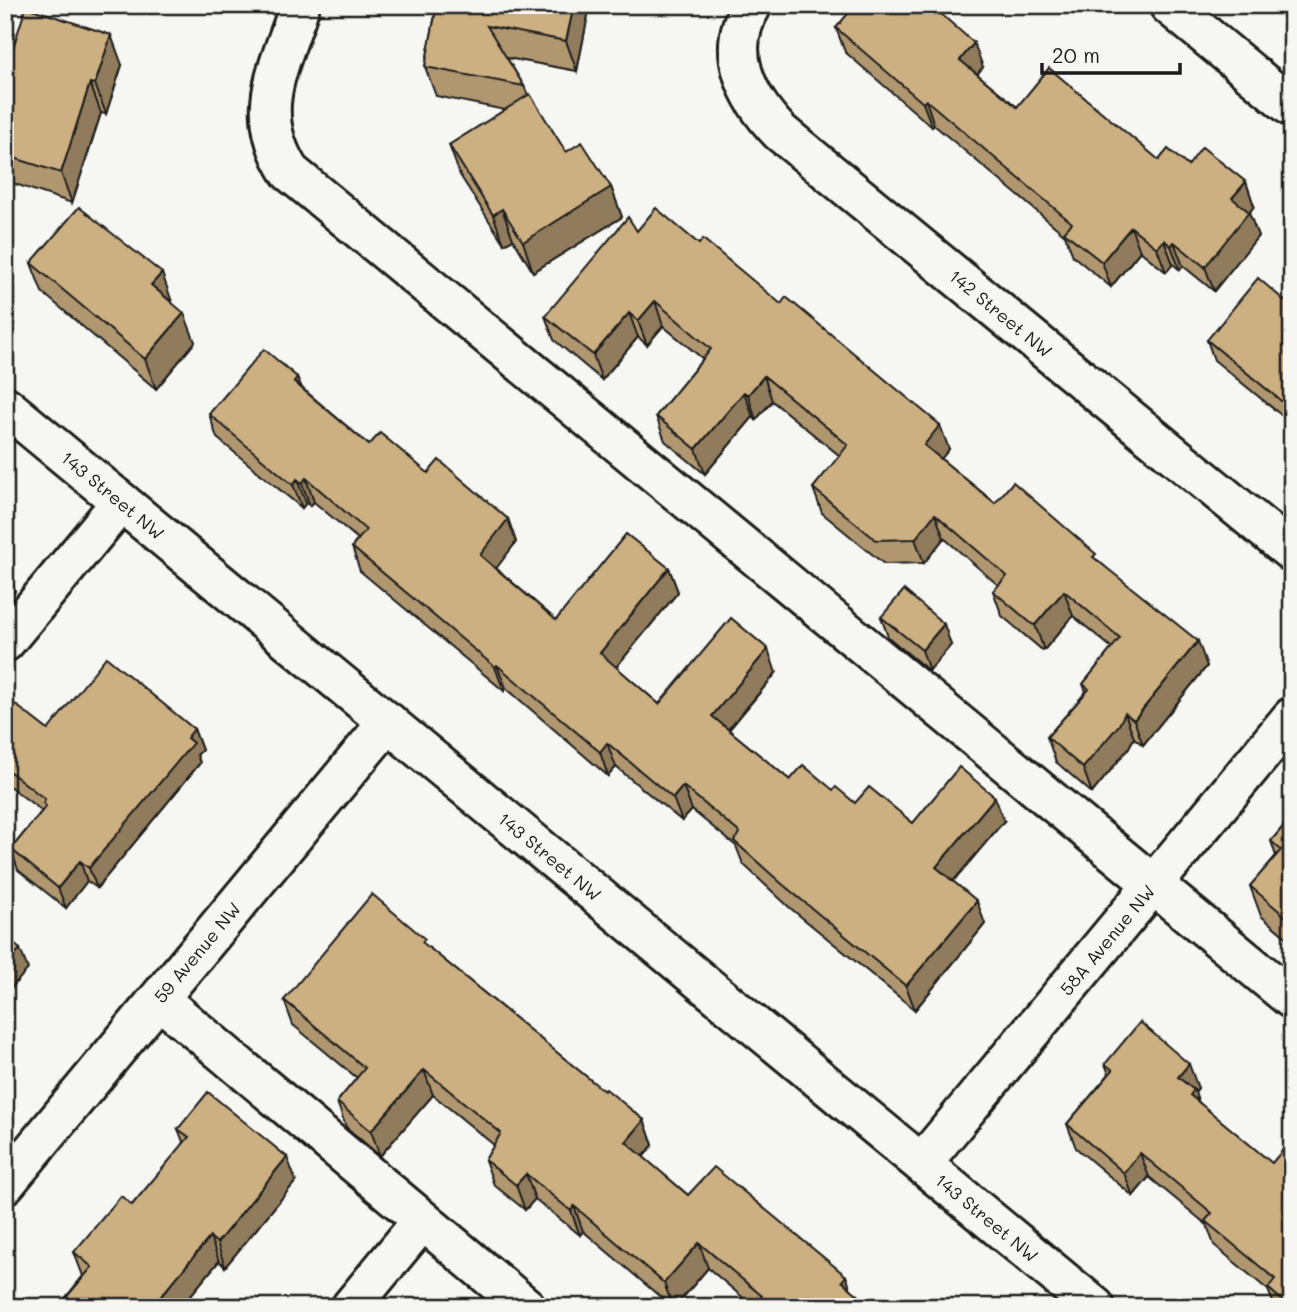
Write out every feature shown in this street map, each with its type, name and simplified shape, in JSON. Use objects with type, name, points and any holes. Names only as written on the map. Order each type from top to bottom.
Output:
[{"type":"street","points":[[300,5],[270,97],[270,131],[278,153],[290,172],[1292,999]]},
{"type":"street","name":"142 Street NW","points":[[752,5],[743,30],[740,54],[742,77],[751,98],[780,132],[1292,552]]},
{"type":"street","points":[[1169,5],[1292,107]]},
{"type":"street","name":"143 Street NW","points":[[5,406],[1096,1307]]},
{"type":"street","points":[[5,642],[121,502]]},
{"type":"street","name":"58A Avenue NW","points":[[922,1163],[1292,716]]},
{"type":"street","name":"59 Avenue NW","points":[[5,1184],[388,722]]},
{"type":"street","points":[[159,999],[526,1307]]},
{"type":"street","points":[[351,1307],[422,1221]]},
{"type":"building","points":[[437,5],[574,5],[566,41],[487,26],[524,86],[425,67]]},
{"type":"building","points":[[855,5],[931,5],[974,43],[960,60],[1017,107],[1049,68],[1159,160],[1168,149],[1188,166],[1202,147],[1246,182],[1232,198],[1249,212],[1205,267],[1174,242],[1171,246],[1164,240],[1157,248],[1131,227],[1102,262],[1064,232],[1072,223],[926,100],[923,103],[836,28]]},
{"type":"building","points":[[26,7],[111,35],[95,84],[90,83],[61,173],[5,155],[5,73]]},
{"type":"building","points":[[530,94],[566,152],[582,142],[611,187],[523,242],[502,209],[493,215],[449,145]]},
{"type":"building","points":[[79,207],[162,273],[151,285],[184,313],[145,359],[31,263]]},
{"type":"building","points":[[656,208],[699,244],[703,239],[781,304],[786,297],[940,425],[924,445],[995,503],[1013,482],[1096,554],[1093,557],[1198,641],[1134,720],[1125,713],[1119,725],[1083,768],[1047,737],[1089,689],[1083,684],[1120,638],[1064,591],[1035,625],[1032,624],[993,591],[1007,576],[935,514],[915,539],[876,540],[813,488],[848,445],[764,376],[748,395],[744,392],[696,449],[656,416],[711,349],[655,301],[638,321],[629,313],[593,355],[545,316],[628,217],[637,231]]},
{"type":"building","points":[[1258,278],[1292,307],[1292,410],[1207,340]]},
{"type":"building","points":[[264,349],[297,377],[294,382],[369,445],[380,433],[428,473],[439,460],[508,519],[480,555],[556,620],[626,534],[669,568],[600,653],[659,704],[731,618],[768,649],[712,716],[790,780],[803,765],[833,790],[836,787],[855,803],[869,787],[913,823],[959,767],[995,797],[936,867],[977,901],[906,986],[734,841],[740,833],[683,786],[673,798],[607,743],[600,752],[497,665],[495,667],[352,547],[366,530],[306,478],[302,483],[297,479],[293,485],[209,414]]},
{"type":"building","points":[[904,590],[944,624],[922,650],[881,617]]},
{"type":"building","points":[[106,657],[194,729],[187,738],[193,743],[89,868],[80,861],[58,888],[11,849],[46,806],[43,803],[45,799],[5,768],[5,701],[7,698],[48,730]]},
{"type":"building","points":[[1292,816],[1292,922],[1250,886],[1281,850],[1271,841]]},
{"type":"building","points":[[372,894],[425,939],[422,942],[604,1091],[606,1089],[644,1120],[626,1142],[688,1195],[714,1167],[846,1276],[842,1281],[872,1307],[759,1307],[762,1296],[699,1243],[664,1283],[574,1206],[571,1211],[526,1174],[516,1185],[485,1160],[501,1133],[424,1070],[371,1131],[337,1102],[365,1068],[284,1000]]},
{"type":"building","points":[[5,936],[20,949],[5,966]]},
{"type":"building","points":[[1140,1022],[1189,1064],[1178,1077],[1194,1090],[1190,1095],[1272,1163],[1292,1139],[1292,1307],[1268,1288],[1275,1279],[1205,1221],[1212,1213],[1140,1153],[1124,1173],[1067,1124],[1113,1070],[1105,1064]]},
{"type":"building","points":[[208,1092],[287,1157],[217,1243],[210,1237],[152,1307],[58,1307],[92,1267],[74,1252],[121,1196],[132,1205],[189,1137],[178,1129]]}]
